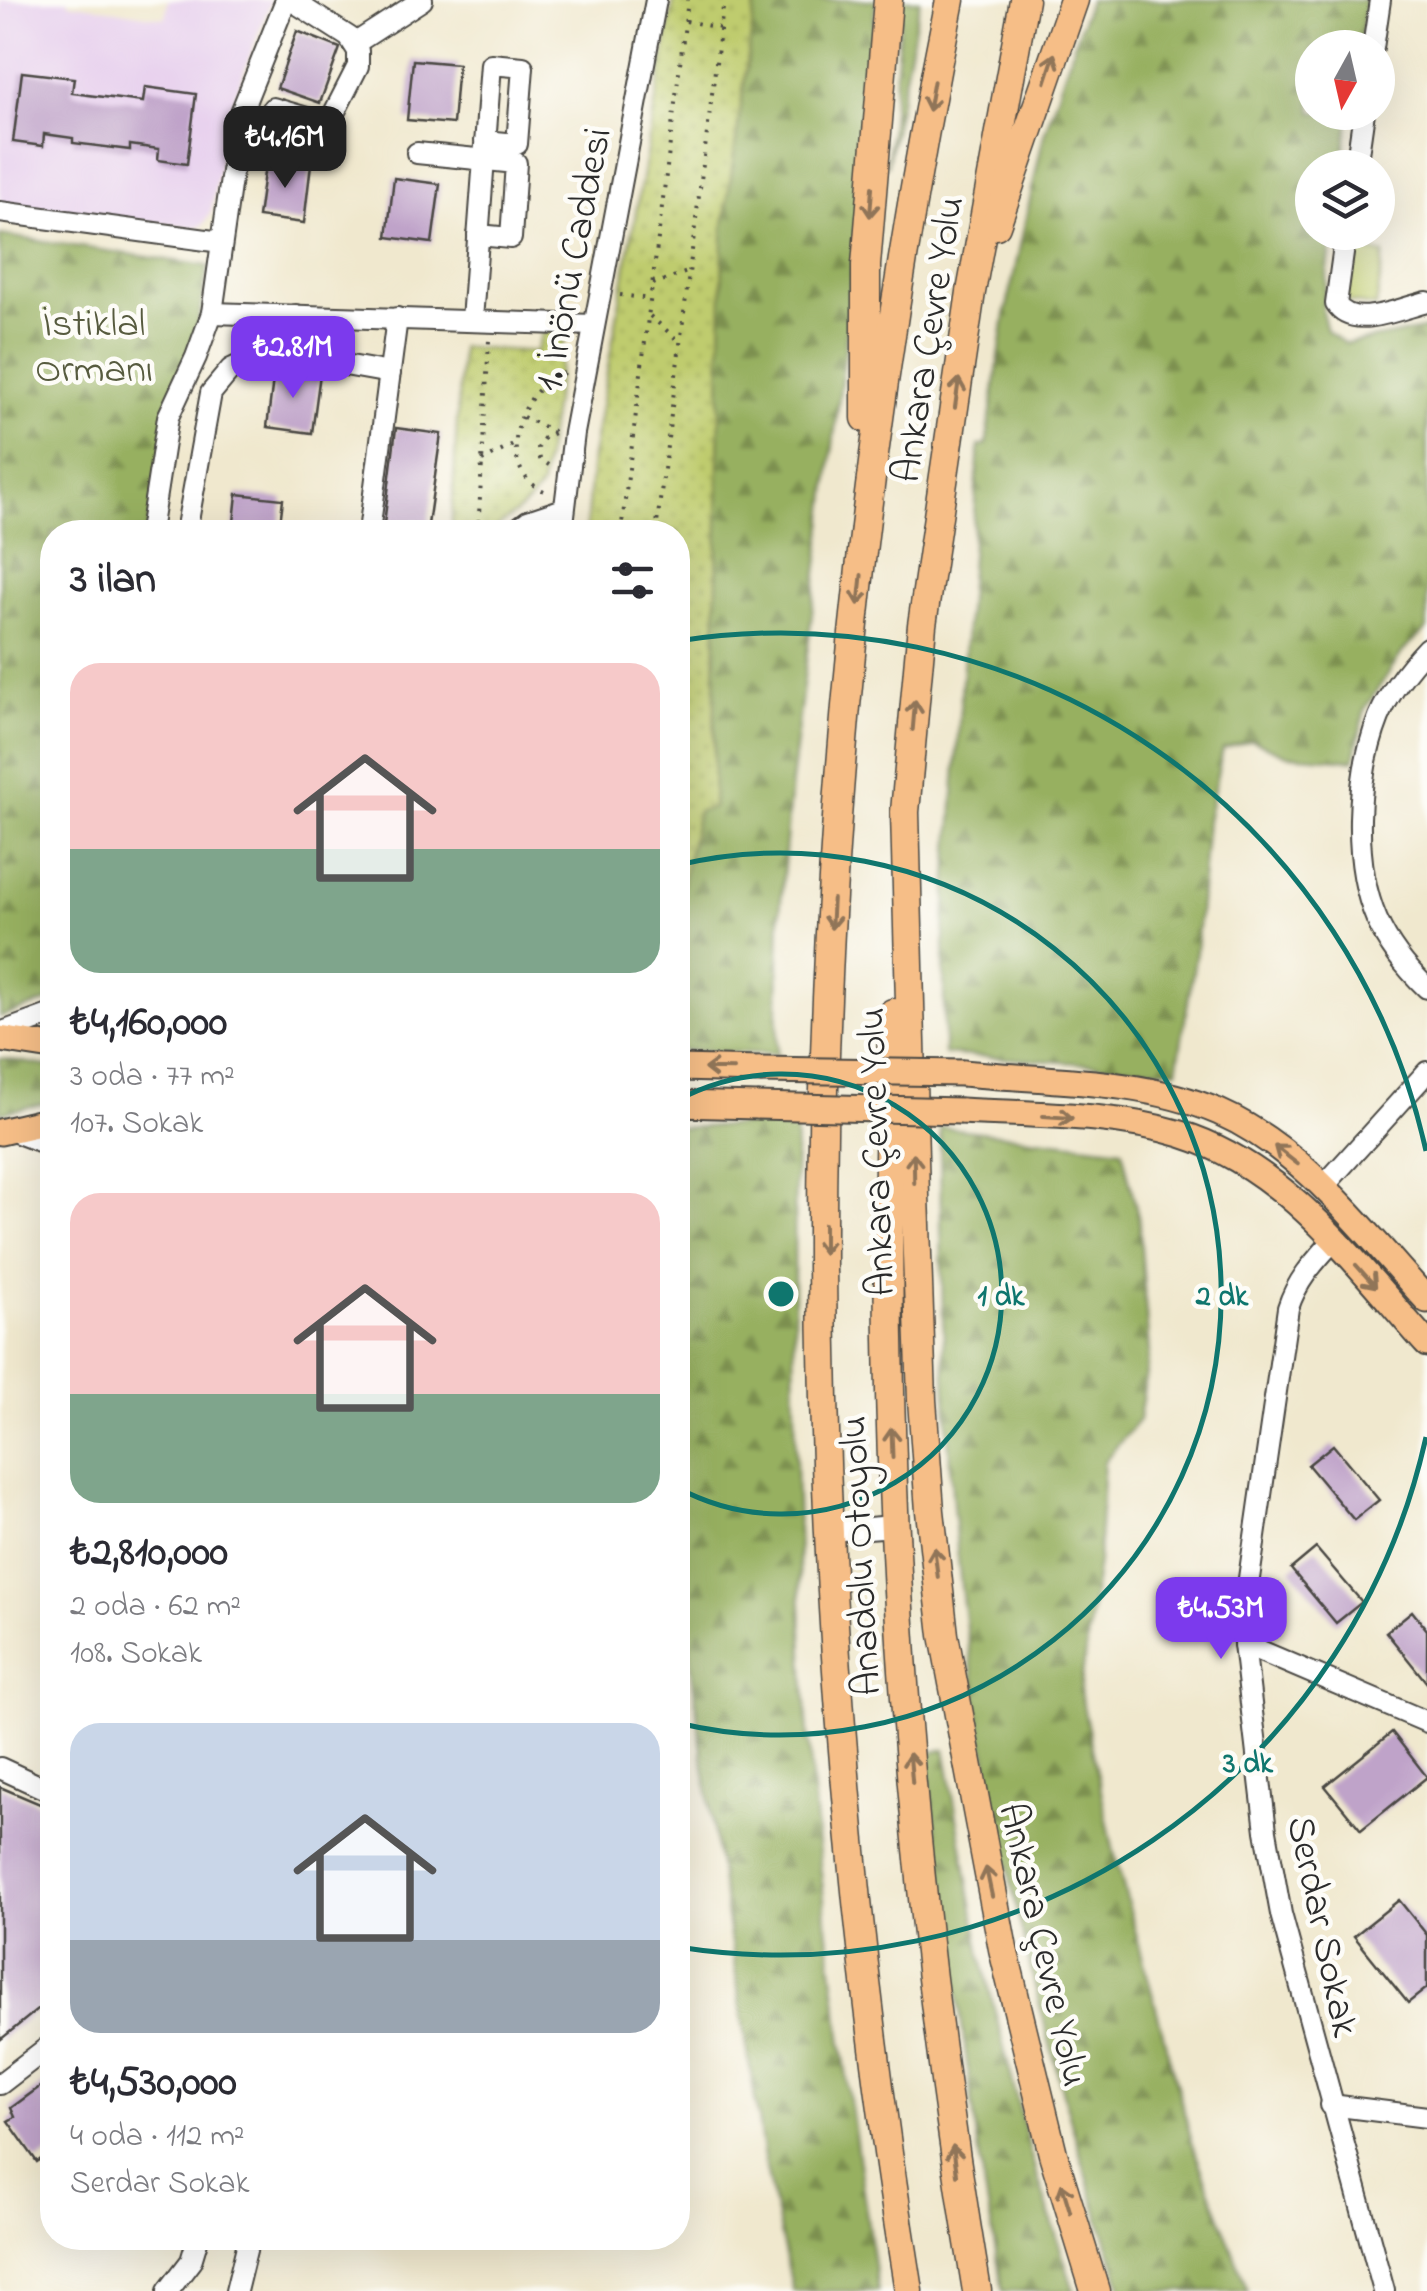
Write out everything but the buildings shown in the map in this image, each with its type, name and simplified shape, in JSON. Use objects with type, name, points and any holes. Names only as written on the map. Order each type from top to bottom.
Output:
[{"type":"highway","points":[[866,526],[866,265],[888,0]]},
{"type":"highway","name":"Ankara Çevre Yolu","points":[[909,2291],[854,1891],[828,1531],[823,1384],[827,1001],[838,816],[866,526],[902,263],[950,0]]},
{"type":"highway","name":"Ankara Çevre Yolu","points":[[1024,0],[971,292],[922,625],[905,812],[922,1400],[944,1635],[976,1818],[1053,2154],[1095,2291]]},
{"type":"highway","points":[[971,292],[1074,0]]},
{"type":"highway","name":"Anadolu Otoyolu","points":[[905,812],[892,1016],[888,1198],[895,1526],[921,1884],[954,2153],[977,2291]]},
{"type":"main road","points":[[0,1036],[40,1042]]},
{"type":"main road","points":[[690,1068],[963,1074],[1114,1086],[1199,1105],[1260,1136],[1294,1159],[1427,1300]]},
{"type":"main road","points":[[690,1104],[961,1111],[1125,1122],[1181,1134],[1216,1148],[1263,1176],[1313,1217],[1427,1344]]},
{"type":"main road","points":[[5,1131],[40,1123]]},
{"type":"street","points":[[152,520],[168,416],[212,312],[240,115],[288,0],[307,8],[354,44],[358,66],[331,119],[314,120],[273,108]]},
{"type":"street","points":[[354,44],[422,0]]},
{"type":"street","name":"1. İnönü Caddesi","points":[[563,520],[571,446],[656,0]]},
{"type":"street","points":[[1376,30],[1380,0]]},
{"type":"street","points":[[417,153],[484,151],[516,163],[511,238],[478,235]]},
{"type":"street","points":[[480,320],[478,235],[484,151]]},
{"type":"street","points":[[0,212],[221,242]]},
{"type":"street","points":[[1344,250],[1336,304],[1349,317],[1361,318],[1427,302]]},
{"type":"street","points":[[212,312],[594,324]]},
{"type":"street","points":[[289,356],[296,315]]},
{"type":"street","points":[[371,520],[397,318]]},
{"type":"street","points":[[188,520],[206,413],[216,384],[240,364],[289,356],[390,373]]},
{"type":"street","points":[[531,520],[564,509]]},
{"type":"street","points":[[1427,648],[1394,688],[1373,736],[1364,779],[1362,846],[1368,893],[1376,917],[1399,957],[1427,988]]},
{"type":"street","points":[[0,1036],[40,1021]]},
{"type":"street","points":[[1323,1187],[1427,1072]]},
{"type":"street","points":[[5,1131],[40,1142]]},
{"type":"street","name":"Serdar Sokak","points":[[1334,1240],[1305,1271],[1288,1308],[1244,1613],[1244,1644],[1266,1831],[1281,1914],[1384,2291]]},
{"type":"street","points":[[828,1531],[895,1526]]},
{"type":"street","points":[[1244,1644],[1427,1722]]},
{"type":"street","points":[[0,1768],[40,1786]]},
{"type":"street","points":[[0,2084],[40,2053]]},
{"type":"street","points":[[1331,2105],[1427,2117]]},
{"type":"street","points":[[168,2291],[191,2261],[194,2250]]},
{"type":"street","points":[[236,2291],[246,2250]]},
{"type":"path","points":[[622,520],[688,0]]},
{"type":"path","points":[[658,520],[724,0]]},
{"type":"path","points":[[686,21],[720,28]]},
{"type":"path","points":[[652,284],[690,271]]},
{"type":"path","points":[[601,293],[651,298]]},
{"type":"path","points":[[648,314],[680,342]]},
{"type":"path","points":[[479,520],[480,320]]},
{"type":"path","points":[[544,491],[533,486],[522,470],[517,444],[522,416],[527,402],[542,385],[558,375],[585,371]]},
{"type":"path","points":[[522,416],[555,432]]},
{"type":"path","points":[[482,462],[517,444]]},
{"type":"shaded area","points":[[0,0],[68,0],[165,18],[168,0],[271,0],[229,111],[211,212],[203,225],[195,228],[0,206]]},
{"type":"green space","points":[[674,0],[756,0],[723,232],[713,808],[698,811],[690,847],[690,520],[587,520],[592,456]]},
{"type":"green space","points":[[756,0],[876,0],[845,349],[791,782],[780,913],[777,1054],[690,1050],[690,847],[698,810],[713,807],[723,232]]},
{"type":"green space","points":[[902,0],[920,0],[887,167]]},
{"type":"green space","points":[[1089,0],[1366,0],[1362,30],[1295,30],[1295,130],[1347,130],[1345,150],[1295,150],[1295,250],[1331,250],[1322,311],[1327,331],[1345,344],[1427,329],[1427,629],[1404,650],[1365,708],[1354,760],[1287,755],[1252,740],[1223,749],[1207,820],[1196,952],[1177,1070],[944,1054],[944,931],[979,446],[986,446],[1005,316],[1044,134]]},
{"type":"green space","name":"İstiklal Ormanı","points":[[0,235],[208,266],[195,343],[149,520],[40,520],[40,1004],[0,1017]]},
{"type":"green space","points":[[1351,250],[1384,254],[1376,307],[1343,301]]},
{"type":"green space","points":[[553,332],[564,340],[541,485],[507,520],[452,520],[461,347],[536,352],[542,333]]},
{"type":"green space","points":[[0,1058],[40,1065],[40,1105],[0,1113]]},
{"type":"green space","points":[[796,1123],[796,1454],[808,1732],[833,1972],[878,2291],[793,2291],[765,2164],[690,1654],[690,1127]]},
{"type":"green space","points":[[940,1127],[1122,1149],[1139,1220],[1149,1353],[1139,1420],[1104,1461],[1098,1562],[1080,1691],[1113,1848],[1194,2149],[1248,2291],[1123,2291],[1050,2045],[993,1795],[966,1627],[948,1440]]},
{"type":"green space","points":[[945,1749],[981,1955],[1031,2156],[1074,2291],[1003,2291],[980,2161],[926,1754]]}]
